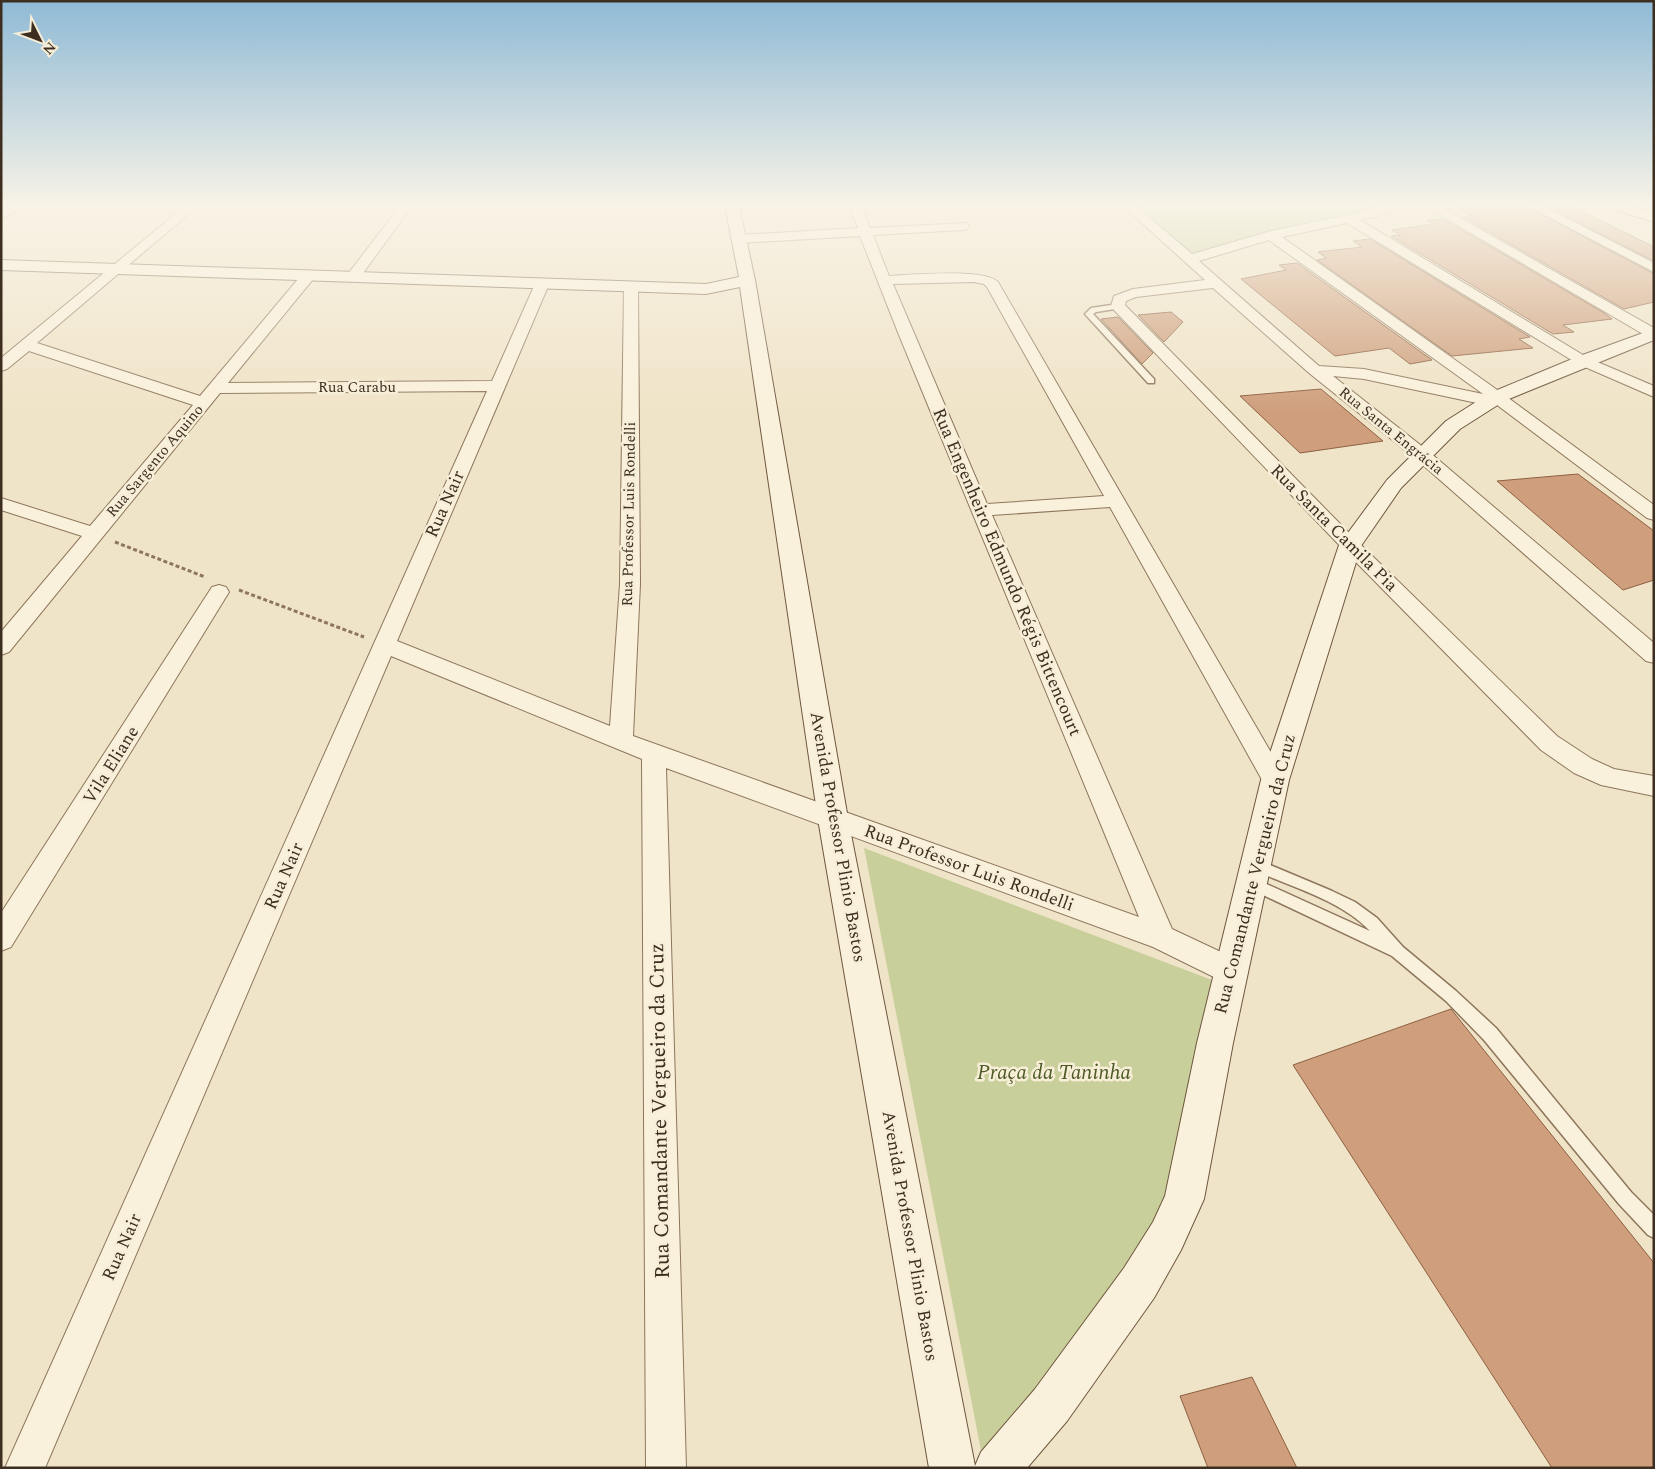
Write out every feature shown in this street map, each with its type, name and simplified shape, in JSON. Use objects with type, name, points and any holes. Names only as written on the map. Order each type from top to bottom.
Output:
[{"type":"street","points":[[1,366],[109,275]]},
{"type":"street","points":[[295,275],[706,289],[747,280]]},
{"type":"street","name":"Rua Sargento Aquino","points":[[1,647],[309,275]]},
{"type":"street","name":"Avenida Professor Plinio Bastos","points":[[746,275],[833,819],[952,1468]]},
{"type":"street","name":"Rua Engenheiro Edmundo Régis Bittencourt","points":[[882,275],[1162,938]]},
{"type":"street","name":"Rua Santa Engrácia","points":[[1208,275],[1315,370],[1422,455],[1654,655]]},
{"type":"street","points":[[1325,275],[1654,514]]},
{"type":"street","points":[[1440,275],[1583,361],[1602,371],[1654,392]]},
{"type":"street","points":[[1550,275],[1654,334]]},
{"type":"street","points":[[884,280],[974,278],[989,281],[1275,780]]},
{"type":"street","points":[[1118,306],[1119,299],[1133,294],[1218,283]]},
{"type":"street","name":"Rua Nair","points":[[25,1468],[542,284]]},
{"type":"street","name":"Rua Professor Luis Rondelli","points":[[621,740],[630,584],[631,287]]},
{"type":"street","name":"Rua Santa Camila Pia","points":[[1118,306],[1350,545],[1549,743],[1584,766],[1610,778],[1654,786]]},
{"type":"street","name":"Rua Comandante Vergueiro da Cruz","points":[[997,1468],[1051,1405],[1139,1283],[1167,1236],[1184,1199],[1230,971],[1275,780],[1350,545],[1394,484],[1453,425],[1494,399],[1583,361],[1654,334]]},
{"type":"street","points":[[27,345],[204,403]]},
{"type":"street","points":[[1315,370],[1350,372],[1494,399]]},
{"type":"street","name":"Rua Carabu","points":[[216,388],[498,386]]},
{"type":"street","points":[[980,510],[1116,501]]},
{"type":"street","points":[[1,504],[94,534]]},
{"type":"street","name":"Vila Eliane","points":[[1,938],[219,592]]},
{"type":"street","name":"Rua Professor Luis Rondelli","points":[[385,645],[654,754],[1162,938],[1230,971]]},
{"type":"street","name":"Rua Comandante Vergueiro da Cruz","points":[[654,754],[666,1468]]},
{"type":"lane","points":[[1118,306],[1094,310],[1089,314],[1151,381]]},
{"type":"lane","points":[[1253,874],[1325,916],[1398,952],[1451,996],[1490,1034],[1624,1198],[1654,1229]]},
{"type":"green space","name":"Praça da Taninha","points":[[864,848],[1220,983],[1169,1214],[984,1466]]},
{"type":"building","points":[[1263,275],[1313,275],[1432,360],[1410,364],[1389,348],[1335,356],[1241,279]]},
{"type":"building","points":[[1337,275],[1428,275],[1530,337],[1519,339],[1533,348],[1452,356]]},
{"type":"building","points":[[1455,275],[1538,275],[1612,319],[1563,325],[1574,332],[1553,334]]},
{"type":"building","points":[[1564,275],[1654,275],[1654,302],[1624,309]]},
{"type":"building","points":[[1171,312],[1183,322],[1164,342],[1138,315]]},
{"type":"building","points":[[1118,317],[1153,353],[1142,364],[1101,319]]},
{"type":"building","points":[[1321,389],[1383,441],[1300,453],[1240,396]]},
{"type":"building","points":[[1578,474],[1654,531],[1654,580],[1623,590],[1497,481]]},
{"type":"building","points":[[1451,1009],[1654,1263],[1654,1468],[1552,1468],[1293,1065]]},
{"type":"building","points":[[1252,1377],[1297,1468],[1208,1468],[1180,1396]]}]
